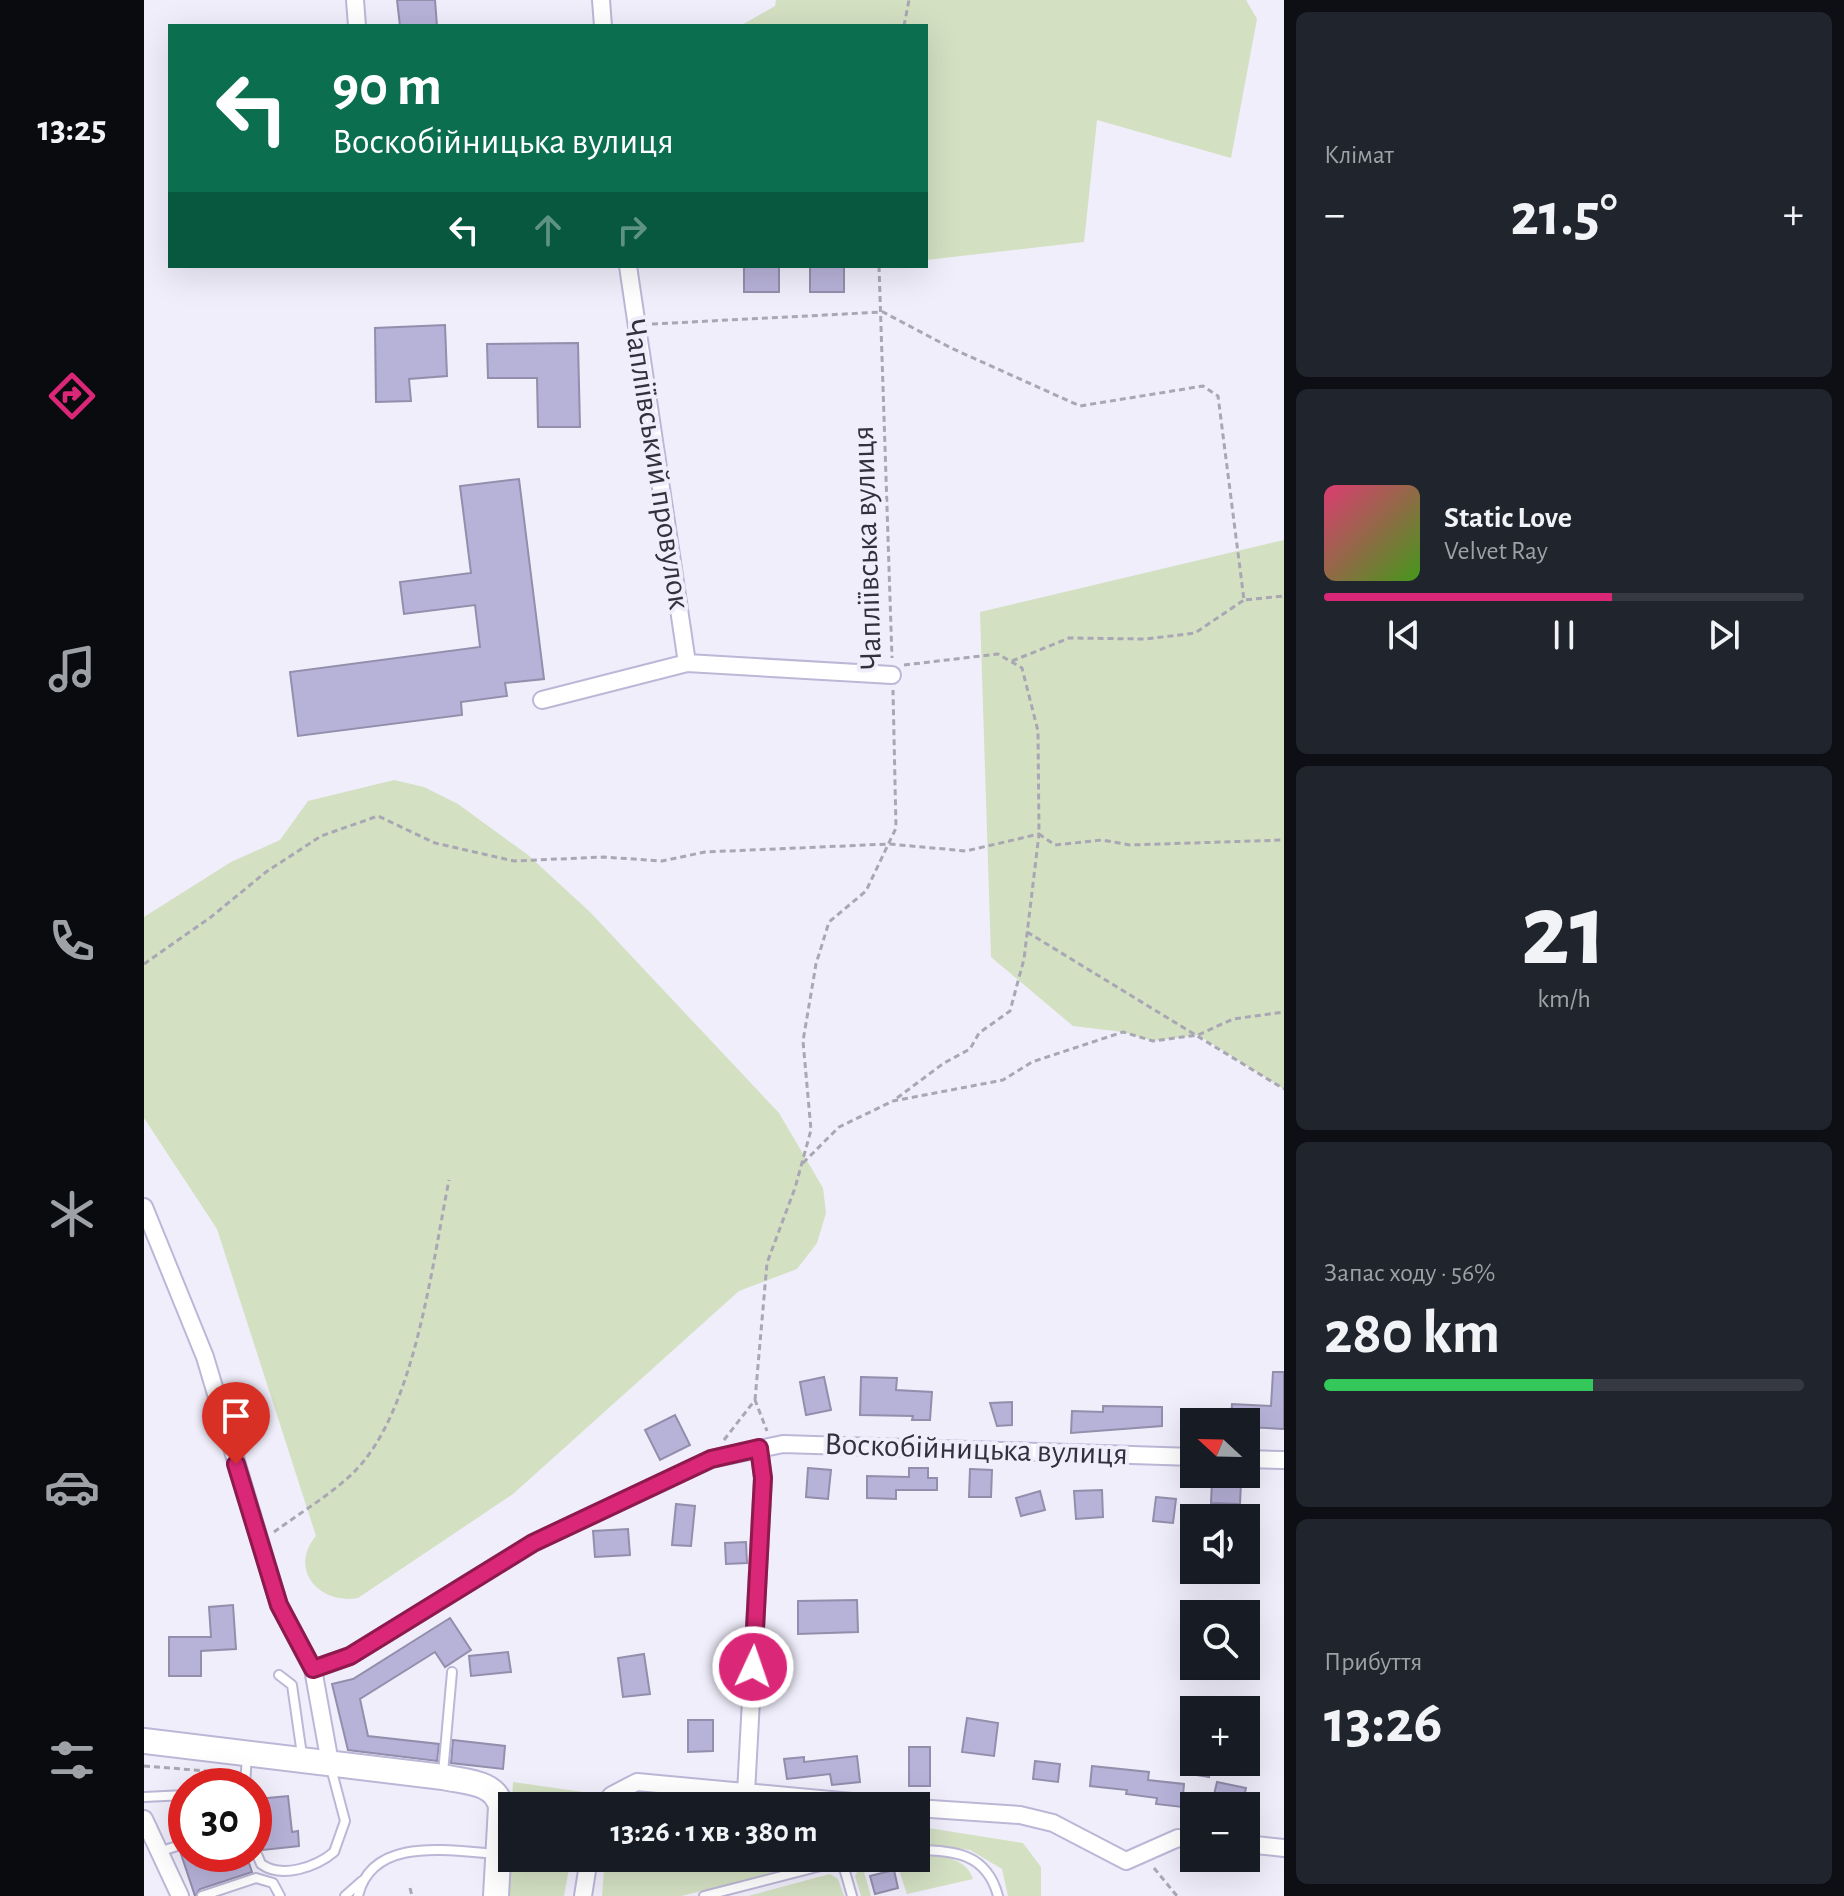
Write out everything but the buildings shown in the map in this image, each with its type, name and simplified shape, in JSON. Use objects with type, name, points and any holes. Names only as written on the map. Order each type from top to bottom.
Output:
[{"type":"street","points":[[355,0],[357,24]]},
{"type":"street","points":[[601,0],[603,24]]},
{"type":"street","name":"Чапліївський провулок","points":[[628,268],[687,663]]},
{"type":"street","points":[[542,700],[687,663],[892,671]]},
{"type":"street","points":[[144,1207],[205,1357],[279,1605],[313,1669],[330,1763]]},
{"type":"street","name":"Воскобійницька вулиця","points":[[313,1669],[350,1656],[533,1543],[711,1459],[766,1447],[853,1444],[1180,1456]]},
{"type":"street","points":[[746,1792],[766,1447]]},
{"type":"street","points":[[1260,1459],[1284,1460]]},
{"type":"street","points":[[144,1741],[443,1777],[480,1785],[498,1798]]},
{"type":"street","points":[[618,1792],[637,1782],[736,1792]]},
{"type":"street","points":[[930,1809],[1020,1815],[1053,1823],[1126,1861],[1180,1838]]},
{"type":"street","points":[[144,1819],[180,1896]]},
{"type":"street","points":[[1260,1845],[1284,1848]]},
{"type":"street","points":[[496,1896],[498,1854]]},
{"type":"street","points":[[583,1896],[587,1872]]},
{"type":"lane","points":[[443,1777],[452,1672]]},
{"type":"lane","points":[[279,1675],[292,1685],[303,1760]]},
{"type":"lane","points":[[246,1768],[247,1753]]},
{"type":"lane","points":[[272,1868],[279,1870],[312,1866],[336,1850],[345,1821],[330,1763]]},
{"type":"lane","points":[[144,1797],[168,1796]]},
{"type":"lane","points":[[159,1852],[168,1849]]},
{"type":"lane","points":[[345,1896],[377,1864],[402,1853],[424,1850],[498,1854]]},
{"type":"lane","points":[[930,1851],[951,1852],[970,1859],[993,1876],[998,1896]]},
{"type":"lane","points":[[704,1896],[733,1892],[803,1872]]},
{"type":"lane","points":[[845,1872],[852,1896]]},
{"type":"lane","points":[[202,1896],[259,1878],[271,1881],[280,1896]]},
{"type":"lane","points":[[358,1896],[362,1881]]},
{"type":"path","points":[[904,24],[909,0]]},
{"type":"path","name":"Чапліївська вулиця","points":[[879,268],[883,312],[896,828],[889,844]]},
{"type":"path","points":[[636,325],[883,312],[951,348],[1080,406],[1203,386],[1218,396],[1244,600]]},
{"type":"path","points":[[1012,661],[1069,638],[1146,639],[1195,633],[1244,600],[1284,596]]},
{"type":"path","points":[[801,1166],[839,1127],[893,1101],[944,1063],[970,1049],[979,1033],[1010,1011],[1024,959],[1039,834],[1038,731],[1022,668],[998,654],[892,671]]},
{"type":"path","points":[[144,964],[211,917],[266,872],[321,836],[378,816],[435,843],[514,861],[604,857],[662,861],[705,852],[889,844],[966,851],[1039,834],[1055,845],[1102,840],[1130,845],[1284,840]]},
{"type":"path","points":[[766,1447],[755,1400],[767,1263],[811,1130],[803,1041],[816,964],[829,922],[866,891],[889,844]]},
{"type":"path","points":[[1027,932],[1284,1089]]},
{"type":"path","points":[[893,1101],[1003,1080],[1032,1062],[1123,1032],[1153,1041],[1198,1035],[1233,1019],[1284,1012]]},
{"type":"path","points":[[259,1544],[353,1473],[380,1438],[412,1358],[449,1180]]},
{"type":"path","points":[[711,1459],[755,1400]]},
{"type":"path","points":[[1142,1853],[1177,1896]]},
{"type":"path","points":[[410,1888],[412,1896]]},
{"type":"green space","points":[[776,0],[1246,0],[1257,19],[1231,158],[1097,120],[1084,242],[928,260],[928,24],[744,24],[775,6]]},
{"type":"green space","points":[[1284,540],[1284,1089],[1198,1035],[1153,1041],[1123,1032],[1073,1026],[991,957],[980,612]]},
{"type":"green space","points":[[394,780],[424,787],[458,804],[528,855],[590,912],[779,1113],[823,1188],[826,1213],[817,1243],[797,1269],[739,1291],[513,1494],[358,1598],[344,1599],[320,1590],[307,1572],[305,1561],[308,1548],[316,1536],[217,1229],[144,1118],[144,917],[231,862],[280,840],[308,801]]},
{"type":"green space","points":[[513,1782],[583,1792],[512,1792]]},
{"type":"green space","points":[[930,1828],[1023,1843],[1041,1867],[1041,1896],[1008,1896],[1002,1869],[970,1850],[930,1845]]},
{"type":"green space","points":[[930,1856],[957,1861],[973,1879],[907,1894],[900,1872],[930,1872]]},
{"type":"green space","points":[[508,1872],[568,1872],[564,1896],[509,1896]]},
{"type":"green space","points":[[604,1872],[778,1872],[681,1896],[602,1896]]},
{"type":"green space","points":[[857,1872],[864,1872],[871,1896],[861,1896],[855,1876]]},
{"type":"green space","points":[[830,1874],[838,1879],[844,1896],[748,1896]]},
{"type":"route","points":[[236,1464],[279,1605],[295,1641],[313,1669],[350,1656],[533,1543],[711,1459],[759,1448],[763,1478],[753,1667]]}]
